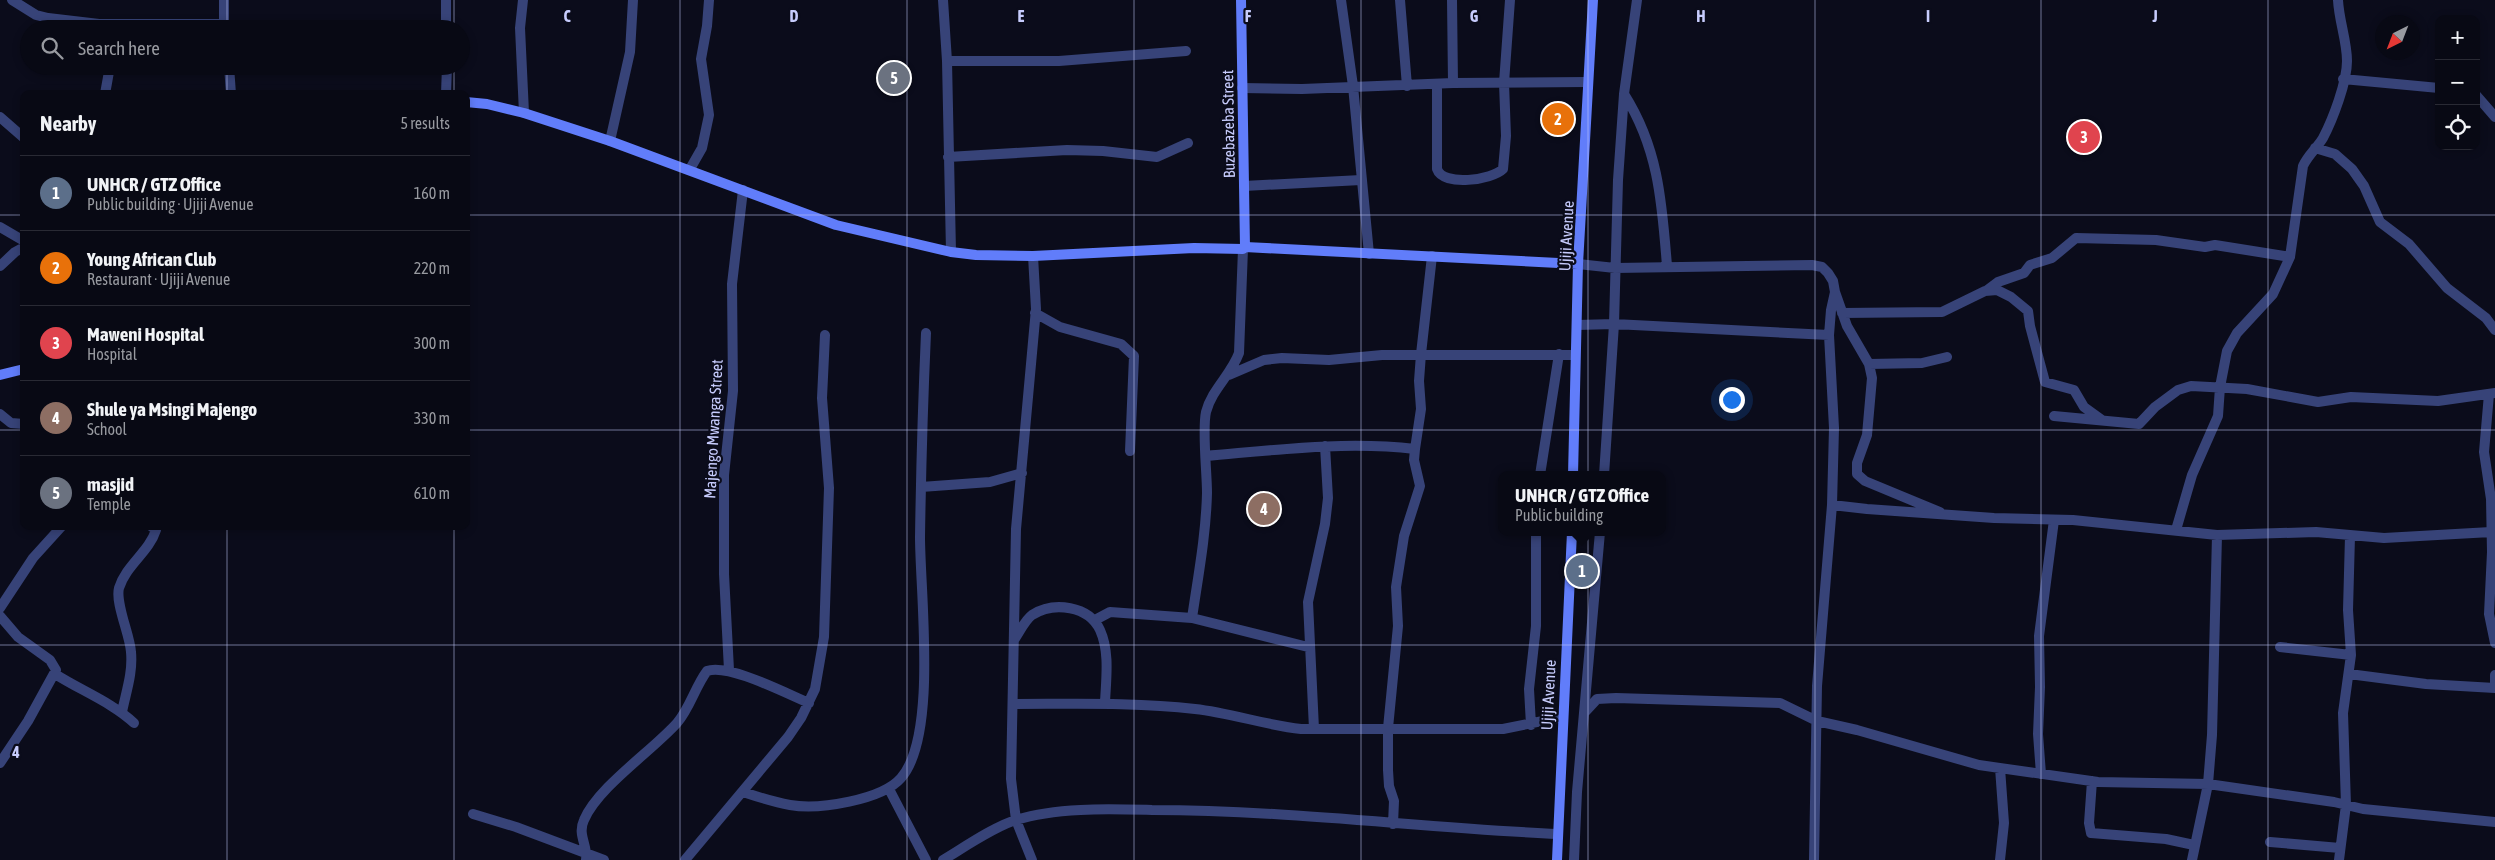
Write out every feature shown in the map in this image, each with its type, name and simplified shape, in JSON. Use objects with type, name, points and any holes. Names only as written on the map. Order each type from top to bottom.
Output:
[{"type":"street","points":[[12,0],[36,15],[61,20]]},
{"type":"street","points":[[224,0],[224,20]]},
{"type":"street","points":[[446,0],[446,20]]},
{"type":"street","points":[[524,0],[520,28],[524,113]]},
{"type":"street","points":[[610,141],[630,52],[633,0]]},
{"type":"street","points":[[690,169],[702,148],[709,115],[701,59],[707,26],[708,0]]},
{"type":"street","points":[[943,0],[947,61],[951,252]]},
{"type":"street","name":"Buzebazeba Street","points":[[1241,0],[1244,248]]},
{"type":"street","points":[[1341,0],[1353,86],[1369,254]]},
{"type":"street","points":[[1400,0],[1407,86]]},
{"type":"street","points":[[1452,0],[1453,83]]},
{"type":"street","points":[[1437,85],[1437,169],[1443,178],[1460,180],[1496,176],[1503,169],[1506,136],[1504,83],[1510,0]]},
{"type":"street","name":"Ujiji Avenue","points":[[1574,471],[1578,264],[1593,0]]},
{"type":"street","points":[[1604,471],[1614,324],[1624,94],[1637,0]]},
{"type":"street","points":[[2176,530],[2192,475],[2218,416],[2223,366],[2232,342],[2237,333],[2273,294],[2290,257],[2303,166],[2322,139],[2334,114],[2347,60],[2338,20],[2338,0]]},
{"type":"street","points":[[947,61],[1059,60],[1186,51]]},
{"type":"street","points":[[106,90],[108,75]]},
{"type":"street","points":[[229,75],[231,90]]},
{"type":"street","points":[[446,75],[446,90]]},
{"type":"street","points":[[2343,79],[2435,88]]},
{"type":"street","points":[[1242,88],[1302,89],[1453,83],[1587,82]]},
{"type":"street","points":[[1624,94],[1642,125],[1658,174],[1667,266]]},
{"type":"street","points":[[2480,100],[2495,117]]},
{"type":"street","points":[[470,102],[487,104],[524,113],[610,141],[690,169],[836,225],[951,252],[976,255],[1033,256],[1194,248],[1244,248],[1432,256],[1578,264],[1615,268],[1812,265],[1822,267],[1833,281],[1842,314],[1870,364],[1872,378],[1870,408],[1864,447],[1857,463],[1857,474],[1865,481],[1920,502],[1946,515]]},
{"type":"street","points":[[0,117],[20,134]]},
{"type":"street","points":[[948,157],[1067,150],[1103,150],[1157,157],[1188,143]]},
{"type":"street","points":[[2315,148],[2335,154],[2352,169],[2364,186],[2382,224],[2410,244],[2447,288],[2486,318],[2495,330]]},
{"type":"street","points":[[1244,186],[1361,180]]},
{"type":"street","name":"Majengo Mwanga Street","points":[[729,670],[725,593],[724,475],[733,392],[732,284],[743,190]]},
{"type":"street","points":[[0,228],[20,239]]},
{"type":"street","points":[[1842,314],[1942,312],[1986,291],[1998,282],[2024,273],[2030,265],[2052,258],[2076,238],[2148,240],[2205,247],[2215,245],[2290,257]]},
{"type":"street","points":[[1192,618],[1202,554],[1207,494],[1206,415],[1210,400],[1228,376],[1239,353],[1244,248]]},
{"type":"street","points":[[0,266],[20,249]]},
{"type":"street","points":[[1032,860],[1016,820],[1011,779],[1016,529],[1035,313],[1033,256]]},
{"type":"street","points":[[1394,824],[1394,801],[1389,786],[1388,770],[1388,728],[1398,626],[1396,587],[1404,536],[1420,486],[1414,460],[1421,409],[1419,381],[1432,256]]},
{"type":"street","points":[[1986,291],[1997,290],[2011,297],[2028,311],[2030,326],[2045,382],[2074,390],[2089,413],[2105,422]]},
{"type":"street","points":[[1814,860],[1821,629],[1827,580],[1832,505],[1834,428],[1829,335],[1830,310],[1835,292]]},
{"type":"street","points":[[1035,313],[1060,327],[1121,344],[1134,356],[1130,451]]},
{"type":"street","points":[[1577,325],[1614,324],[1829,335]]},
{"type":"street","points":[[743,792],[792,805],[812,806],[851,800],[889,789],[901,778],[910,764],[919,733],[923,698],[921,488],[926,333]]},
{"type":"street","points":[[685,860],[788,737],[816,689],[824,637],[829,488],[822,398],[825,335]]},
{"type":"street","points":[[1228,376],[1264,360],[1309,358],[1329,360],[1421,354],[1575,355]]},
{"type":"street","points":[[1541,471],[1559,354]]},
{"type":"street","points":[[1870,364],[1922,363],[1946,357]]},
{"type":"street","points":[[0,375],[20,370]]},
{"type":"street","points":[[2054,416],[2139,424],[2151,410],[2178,390],[2191,386],[2270,392],[2318,402],[2351,396],[2438,401],[2492,393],[2484,452],[2491,499],[2489,614],[2495,643]]},
{"type":"street","points":[[0,414],[11,423],[20,424]]},
{"type":"street","points":[[1206,456],[1325,446],[1382,445],[1415,449]]},
{"type":"street","points":[[1314,729],[1308,647],[1308,602],[1325,524],[1328,498],[1325,446]]},
{"type":"street","points":[[921,488],[990,482],[1022,473]]},
{"type":"street","points":[[1832,505],[1946,515],[2074,520],[2217,535],[2293,532],[2384,538],[2491,532]]},
{"type":"street","points":[[2041,774],[2038,734],[2040,636],[2054,520]]},
{"type":"street","points":[[0,608],[33,558],[58,530]]},
{"type":"street","points":[[122,712],[131,676],[131,652],[118,590],[126,573],[153,540],[156,530]]},
{"type":"street","points":[[2192,860],[2208,784],[2217,613],[2217,535]]},
{"type":"street","points":[[1530,725],[1529,688],[1536,626],[1536,536]]},
{"type":"street","name":"Ujiji Avenue","points":[[1557,860],[1562,717],[1572,536]]},
{"type":"street","points":[[1574,860],[1584,713],[1600,536]]},
{"type":"street","points":[[2339,860],[2346,805],[2343,713],[2351,656],[2348,610],[2350,536]]},
{"type":"street","points":[[1014,640],[1032,616],[1046,610],[1060,607],[1088,614],[1095,620],[1104,640],[1106,662],[1105,703]]},
{"type":"street","points":[[1095,620],[1110,612],[1192,618],[1308,647]]},
{"type":"street","points":[[0,616],[18,636],[54,664],[55,674],[0,763]]},
{"type":"street","points":[[2280,647],[2351,656]]},
{"type":"street","points":[[587,857],[581,835],[582,827],[592,806],[620,776],[662,740],[679,721],[708,671],[715,668],[729,670],[809,703]]},
{"type":"street","points":[[55,674],[81,691],[122,712],[134,723]]},
{"type":"street","points":[[2349,674],[2426,684],[2495,688],[2495,675]]},
{"type":"street","points":[[1584,713],[1597,699],[1780,703],[1817,720],[1979,765],[2092,781],[2208,784],[2363,809],[2495,822]]},
{"type":"street","points":[[1014,704],[1105,703],[1195,709],[1275,726],[1314,729],[1470,730],[1530,725],[1562,717]]},
{"type":"street","points":[[2000,768],[2004,823],[2000,860]]},
{"type":"street","points":[[2092,781],[2089,823],[2091,833],[2166,839],[2194,845]]},
{"type":"street","points":[[889,789],[926,860]]},
{"type":"street","points":[[943,860],[1016,820],[1046,814],[1077,812],[1189,810],[1246,812],[1394,824],[1558,834]]},
{"type":"street","points":[[473,814],[587,857],[604,860]]},
{"type":"street","points":[[2270,842],[2340,848]]},
{"type":"place","name":"masjid","points":[[894,78]]},
{"type":"place","name":"Young African Club","points":[[1558,119]]},
{"type":"place","name":"Maweni Hospital","points":[[2084,137]]},
{"type":"place","name":"Shule ya Msingi Majengo","points":[[1264,509]]},
{"type":"place","name":"UNHCR / GTZ Office","points":[[1582,571]]}]
